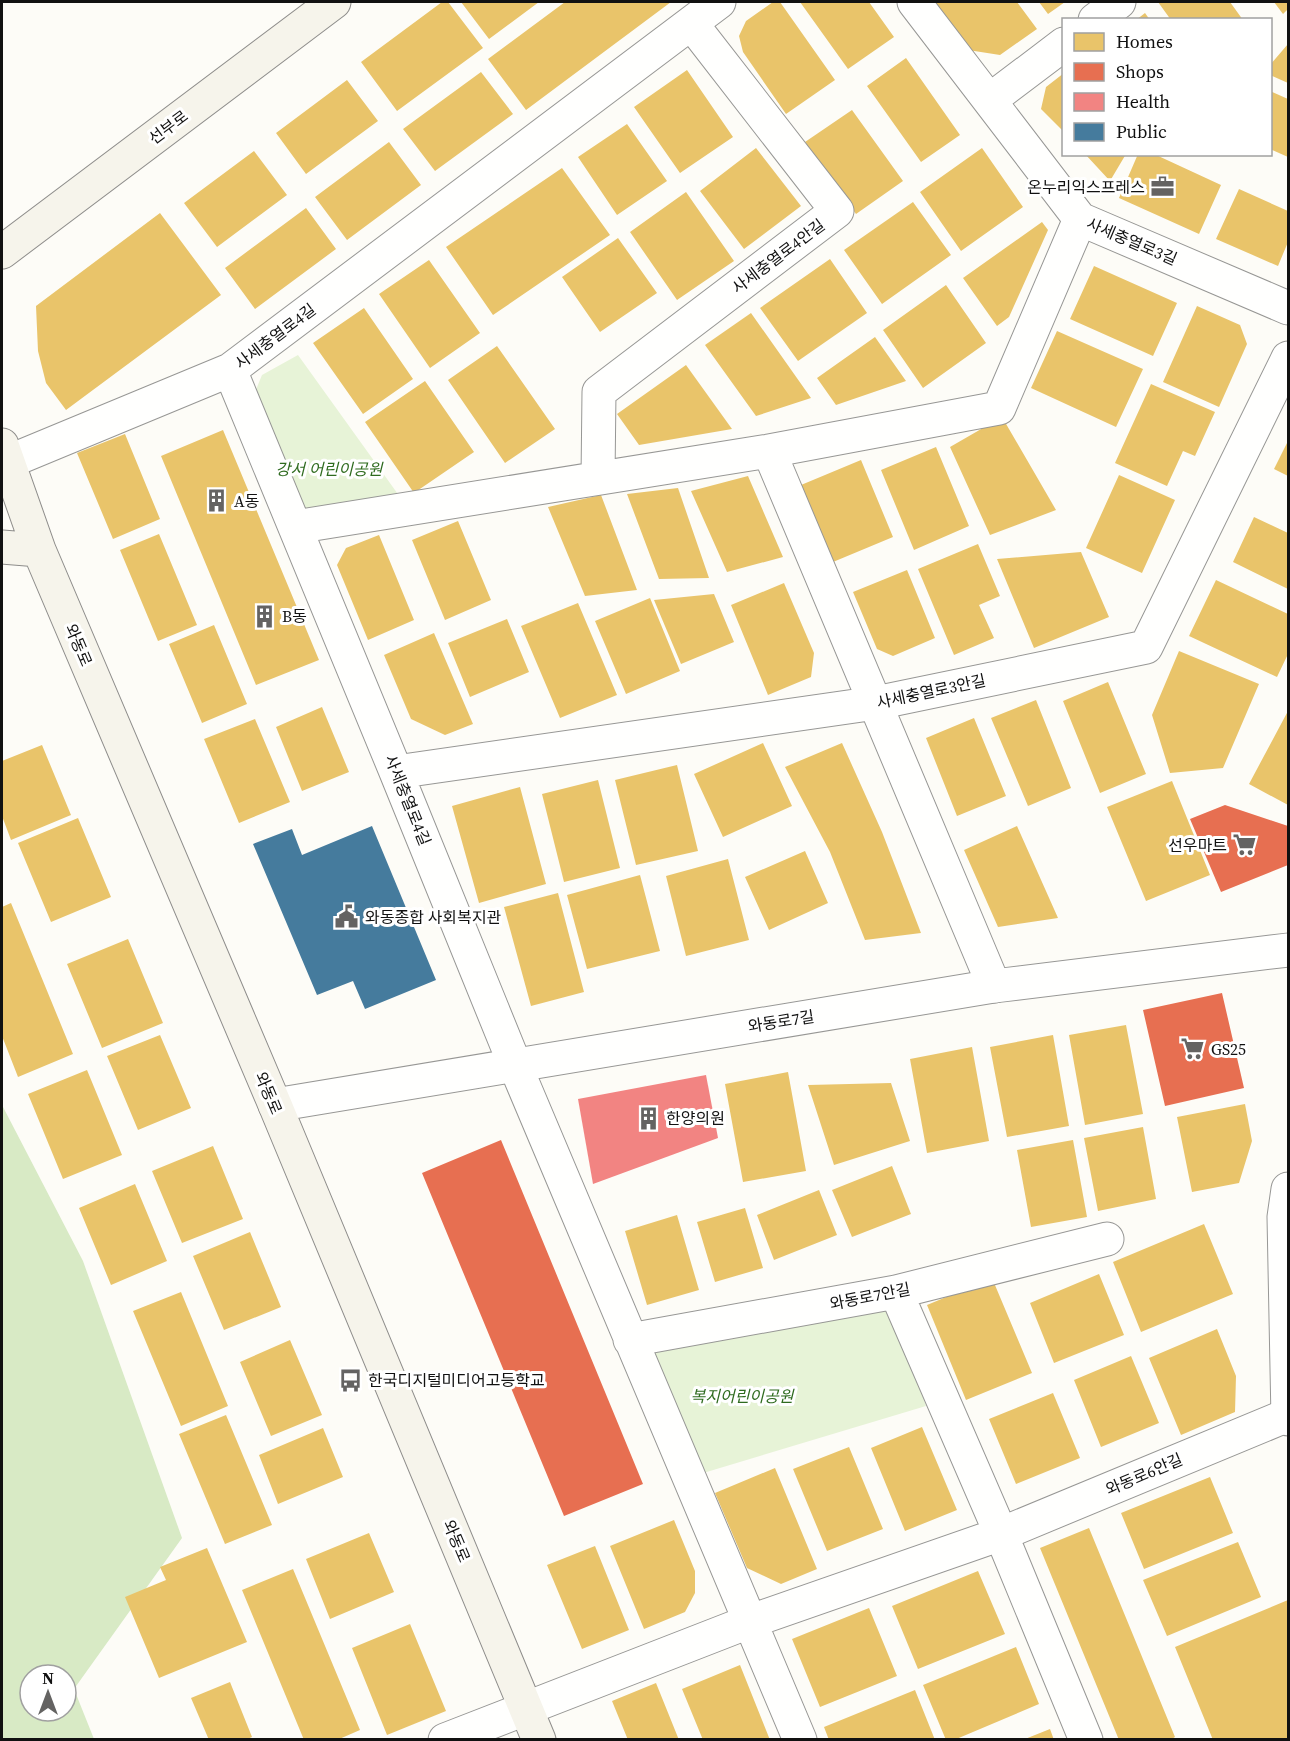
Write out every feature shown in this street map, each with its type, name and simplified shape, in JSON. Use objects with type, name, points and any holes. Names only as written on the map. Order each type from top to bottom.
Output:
[{"type":"main road","name":"선부로","points":[[2,252],[334,2]]},
{"type":"main road","name":"와동로","points":[[5,453],[39,550],[540,1740]]},
{"type":"main road","points":[[2,547],[39,550]]},
{"type":"street","name":"사세충열로4길","points":[[515,1065],[230,370],[719,2]]},
{"type":"street","name":"사세충열로3길","points":[[914,2],[1080,219],[1288,308]]},
{"type":"street","points":[[1098,18],[1119,2]]},
{"type":"street","name":"사세충열로4안길","points":[[598,477],[599,392],[837,211],[691,23]]},
{"type":"street","points":[[990,100],[1062,46]]},
{"type":"street","points":[[295,527],[769,451],[999,408],[1080,219]]},
{"type":"street","name":"사세충열로3안길","points":[[396,772],[876,703],[1146,646],[1288,358]]},
{"type":"street","points":[[5,453],[230,370]]},
{"type":"street","points":[[769,451],[994,986]]},
{"type":"street","name":"와동로7길","points":[[274,1105],[994,986],[1288,950]]},
{"type":"street","points":[[515,1065],[800,1740]]},
{"type":"street","points":[[1288,1188],[1284,1217],[1288,1416]]},
{"type":"street","name":"와동로7안길","points":[[630,1340],[896,1292],[1107,1239]]},
{"type":"street","points":[[896,1292],[1001,1534],[1086,1740]]},
{"type":"street","name":"와동로6안길","points":[[1001,1534],[1288,1416]]},
{"type":"street","points":[[445,1740],[751,1621],[1001,1534]]},
{"type":"green space","name":"강서 어린이공원","points":[[298,355],[400,497],[305,517],[253,397],[262,375]]},
{"type":"green space","points":[[2,1105],[83,1261],[182,1538],[78,1683],[78,1663],[18,1663],[18,1723],[78,1723],[78,1699],[94,1739],[2,1739]]},
{"type":"green space","name":"복지어린이공원","points":[[892,1302],[926,1406],[700,1474],[644,1351]]},
{"type":"building: Homes","points":[[442,2],[448,2],[483,48],[397,111],[361,62]]},
{"type":"building: Homes","points":[[461,2],[539,2],[489,39]]},
{"type":"building: Homes","points":[[565,2],[671,2],[526,110],[488,59]]},
{"type":"building: Homes","points":[[773,2],[780,2],[835,80],[786,114],[743,52],[739,36],[746,21]]},
{"type":"building: Homes","points":[[800,2],[869,2],[894,37],[848,69]]},
{"type":"building: Homes","points":[[1017,2],[1037,29],[1000,55],[968,50],[934,3]]},
{"type":"building: Homes","points":[[1039,2],[1065,2],[1048,14]]},
{"type":"building: Homes","points":[[1158,2],[1230,2],[1242,18],[1170,18]]},
{"type":"building: Homes","points":[[1274,2],[1288,2],[1288,9],[1283,14]]},
{"type":"building: Homes","points":[[1145,13],[1149,18],[1139,18]]},
{"type":"building: Homes","points":[[1288,44],[1288,83],[1272,76],[1272,63]]},
{"type":"building: Homes","points":[[906,58],[960,135],[921,162],[867,86]]},
{"type":"building: Homes","points":[[687,70],[733,137],[680,173],[634,107]]},
{"type":"building: Homes","points":[[481,72],[513,114],[435,171],[403,129]]},
{"type":"building: Homes","points":[[1062,75],[1062,130],[1041,109],[1046,87]]},
{"type":"building: Homes","points":[[347,80],[378,121],[306,174],[276,133]]},
{"type":"building: Homes","points":[[1272,92],[1288,99],[1288,157],[1272,150]]},
{"type":"building: Homes","points":[[852,110],[903,181],[856,214],[805,142]]},
{"type":"building: Homes","points":[[627,124],[667,181],[617,215],[578,157]]},
{"type":"building: Homes","points":[[389,142],[421,185],[347,240],[315,197]]},
{"type":"building: Homes","points":[[756,148],[801,206],[744,249],[700,191]]},
{"type":"building: Homes","points":[[982,148],[1023,207],[961,251],[920,192]]},
{"type":"building: Homes","points":[[254,151],[287,195],[217,247],[184,203]]},
{"type":"building: Homes","points":[[1087,156],[1125,156],[1110,181]]},
{"type":"building: Homes","points":[[1137,156],[1158,156],[1221,185],[1199,234],[1119,198]]},
{"type":"building: Homes","points":[[562,168],[610,235],[493,315],[446,247]]},
{"type":"building: Homes","points":[[1239,189],[1288,211],[1288,242],[1278,266],[1216,239]]},
{"type":"building: Homes","points":[[686,192],[734,261],[677,300],[630,232]]},
{"type":"building: Homes","points":[[913,202],[951,255],[882,304],[844,250]]},
{"type":"building: Homes","points":[[306,208],[336,249],[255,309],[225,268]]},
{"type":"building: Homes","points":[[160,213],[221,295],[66,410],[46,383],[38,351],[36,306]]},
{"type":"building: Homes","points":[[1042,222],[1048,230],[1009,317],[997,326],[963,278]]},
{"type":"building: Homes","points":[[618,238],[657,293],[600,332],[562,277]]},
{"type":"building: Homes","points":[[830,259],[867,313],[798,361],[760,308]]},
{"type":"building: Homes","points":[[429,260],[480,333],[430,368],[379,294]]},
{"type":"building: Homes","points":[[1094,266],[1177,303],[1153,356],[1070,319]]},
{"type":"building: Homes","points":[[946,285],[986,343],[923,388],[883,330]]},
{"type":"building: Homes","points":[[1197,306],[1240,325],[1247,344],[1219,407],[1163,382]]},
{"type":"building: Homes","points":[[364,308],[413,379],[363,414],[313,343]]},
{"type":"building: Homes","points":[[751,313],[811,398],[756,416],[705,345]]},
{"type":"building: Homes","points":[[1057,331],[1143,369],[1116,427],[1031,388]]},
{"type":"building: Homes","points":[[875,337],[906,381],[836,405],[817,378]]},
{"type":"building: Homes","points":[[497,346],[555,429],[505,463],[448,380]]},
{"type":"building: Homes","points":[[686,365],[732,429],[639,445],[617,414]]},
{"type":"building: Homes","points":[[425,381],[474,452],[414,493],[365,422]]},
{"type":"building: Homes","points":[[1151,384],[1215,412],[1195,456],[1183,451],[1167,486],[1115,463]]},
{"type":"building: Homes","points":[[1002,417],[1056,510],[990,535],[950,447]]},
{"type":"building: Homes","points":[[223,430],[319,660],[256,685],[161,456]]},
{"type":"building: Homes","points":[[125,434],[160,519],[113,539],[77,453]]},
{"type":"building: Homes","points":[[1288,441],[1288,476],[1274,469]]},
{"type":"building: Homes","points":[[936,447],[969,526],[914,550],[881,470]]},
{"type":"building: Homes","points":[[861,460],[893,537],[833,562],[801,485]]},
{"type":"building: Homes","points":[[1119,475],[1175,500],[1142,573],[1086,548]]},
{"type":"building: Homes","points":[[748,476],[783,557],[727,572],[691,491]]},
{"type":"building: Homes","points":[[678,488],[709,578],[659,579],[627,494]]},
{"type":"building: Homes","points":[[601,495],[637,590],[585,596],[548,507]]},
{"type":"building: Homes","points":[[1254,517],[1288,533],[1288,589],[1233,562]]},
{"type":"building: Homes","points":[[458,521],[491,600],[445,620],[412,540]]},
{"type":"building: Homes","points":[[159,534],[197,625],[158,641],[120,550]]},
{"type":"building: Homes","points":[[379,535],[414,620],[368,640],[337,565],[346,548]]},
{"type":"building: Homes","points":[[978,544],[1000,596],[979,605],[994,638],[954,655],[918,569]]},
{"type":"building: Homes","points":[[1081,552],[1109,617],[1034,648],[997,559]]},
{"type":"building: Homes","points":[[907,570],[935,638],[893,656],[877,649],[853,592]]},
{"type":"building: Homes","points":[[1216,580],[1288,614],[1288,654],[1277,677],[1189,636]]},
{"type":"building: Homes","points":[[784,583],[814,653],[811,677],[768,695],[731,605]]},
{"type":"building: Homes","points":[[714,594],[734,642],[681,664],[654,600]]},
{"type":"building: Homes","points":[[650,598],[680,671],[626,694],[595,621]]},
{"type":"building: Homes","points":[[578,603],[617,695],[560,718],[521,626]]},
{"type":"building: Homes","points":[[507,619],[529,672],[470,697],[448,643]]},
{"type":"building: Homes","points":[[214,625],[247,704],[202,723],[169,644]]},
{"type":"building: Homes","points":[[434,633],[473,724],[445,735],[411,719],[384,655]]},
{"type":"building: Homes","points":[[1179,651],[1259,684],[1223,768],[1170,773],[1152,715]]},
{"type":"building: Homes","points":[[1108,682],[1146,774],[1100,793],[1063,701]]},
{"type":"building: Homes","points":[[1036,700],[1071,788],[1028,806],[991,718]]},
{"type":"building: Homes","points":[[322,707],[349,772],[302,791],[276,727]]},
{"type":"building: Homes","points":[[1288,711],[1288,805],[1249,784]]},
{"type":"building: Homes","points":[[974,718],[1006,796],[957,816],[926,738]]},
{"type":"building: Homes","points":[[255,719],[290,802],[239,823],[204,739]]},
{"type":"building: Homes","points":[[763,743],[792,806],[723,837],[694,774]]},
{"type":"building: Homes","points":[[842,743],[882,832],[921,933],[865,940],[830,852],[785,767]]},
{"type":"building: Homes","points":[[42,745],[71,815],[11,840],[2,816],[2,761]]},
{"type":"building: Homes","points":[[677,765],[698,851],[636,865],[615,780]]},
{"type":"building: Homes","points":[[598,780],[620,868],[564,882],[542,794]]},
{"type":"building: Homes","points":[[1172,781],[1210,875],[1146,901],[1107,807]]},
{"type":"building: Homes","points":[[520,787],[546,884],[479,903],[452,806]]},
{"type":"building: Homes","points":[[78,818],[111,897],[51,922],[18,843]]},
{"type":"building: Homes","points":[[1017,826],[1058,918],[998,927],[964,850]]},
{"type":"building: Homes","points":[[805,851],[828,903],[769,930],[745,877]]},
{"type":"building: Homes","points":[[728,859],[749,940],[686,956],[666,876]]},
{"type":"building: Homes","points":[[640,875],[660,951],[587,969],[567,895]]},
{"type":"building: Homes","points":[[558,893],[584,992],[531,1006],[504,907]]},
{"type":"building: Homes","points":[[11,903],[73,1054],[18,1077],[2,1036],[2,907]]},
{"type":"building: Homes","points":[[128,939],[163,1023],[102,1048],[67,964]]},
{"type":"building: Homes","points":[[1126,1025],[1143,1114],[1085,1125],[1069,1035]]},
{"type":"building: Homes","points":[[160,1035],[191,1108],[138,1130],[107,1056]]},
{"type":"building: Homes","points":[[1053,1035],[1069,1126],[1007,1137],[990,1047]]},
{"type":"building: Homes","points":[[972,1047],[989,1141],[927,1153],[910,1059]]},
{"type":"building: Homes","points":[[87,1070],[122,1155],[63,1179],[28,1094]]},
{"type":"building: Homes","points":[[788,1072],[806,1171],[743,1182],[725,1084]]},
{"type":"building: Homes","points":[[891,1083],[910,1141],[834,1165],[808,1085]]},
{"type":"building: Homes","points":[[1245,1104],[1252,1141],[1239,1183],[1192,1192],[1177,1117]]},
{"type":"building: Homes","points":[[1143,1127],[1156,1199],[1098,1211],[1084,1138]]},
{"type":"building: Homes","points":[[1073,1140],[1087,1217],[1031,1227],[1017,1150]]},
{"type":"building: Homes","points":[[213,1146],[243,1219],[182,1243],[152,1171]]},
{"type":"building: Homes","points":[[892,1166],[911,1214],[852,1237],[832,1190]]},
{"type":"building: Homes","points":[[135,1184],[167,1261],[111,1285],[79,1208]]},
{"type":"building: Homes","points":[[819,1190],[837,1235],[774,1260],[757,1215]]},
{"type":"building: Homes","points":[[745,1208],[763,1268],[715,1282],[697,1222]]},
{"type":"building: Homes","points":[[677,1215],[699,1290],[647,1305],[625,1231]]},
{"type":"building: Homes","points":[[1204,1224],[1233,1294],[1141,1332],[1113,1262]]},
{"type":"building: Homes","points":[[250,1232],[281,1307],[224,1330],[193,1256]]},
{"type":"building: Homes","points":[[1099,1274],[1124,1335],[1054,1363],[1030,1303]]},
{"type":"building: Homes","points":[[992,1278],[1032,1373],[966,1400],[927,1305]]},
{"type":"building: Homes","points":[[181,1292],[228,1406],[181,1426],[133,1311]]},
{"type":"building: Homes","points":[[1217,1329],[1236,1376],[1235,1412],[1181,1435],[1149,1358]]},
{"type":"building: Homes","points":[[290,1340],[322,1415],[271,1436],[240,1362]]},
{"type":"building: Homes","points":[[1131,1356],[1159,1423],[1101,1447],[1074,1380]]},
{"type":"building: Homes","points":[[1053,1393],[1080,1458],[1016,1484],[989,1419]]},
{"type":"building: Homes","points":[[226,1415],[272,1525],[225,1544],[179,1434]]},
{"type":"building: Homes","points":[[922,1427],[957,1510],[905,1531],[871,1448]]},
{"type":"building: Homes","points":[[323,1428],[343,1477],[278,1504],[259,1455]]},
{"type":"building: Homes","points":[[849,1447],[883,1529],[827,1551],[793,1469]]},
{"type":"building: Homes","points":[[775,1468],[817,1569],[781,1584],[747,1568],[715,1493]]},
{"type":"building: Homes","points":[[1210,1477],[1233,1533],[1144,1569],[1121,1513]]},
{"type":"building: Homes","points":[[674,1520],[695,1571],[695,1593],[685,1612],[644,1629],[610,1546]]},
{"type":"building: Homes","points":[[1089,1528],[1175,1737],[1170,1740],[1119,1740],[1040,1548]]},
{"type":"building: Homes","points":[[369,1533],[394,1592],[330,1619],[306,1559]]},
{"type":"building: Homes","points":[[1238,1542],[1261,1597],[1167,1636],[1143,1580]]},
{"type":"building: Homes","points":[[595,1546],[629,1630],[582,1649],[547,1565]]},
{"type":"building: Homes","points":[[207,1548],[247,1642],[159,1678],[125,1597],[166,1580],[160,1567]]},
{"type":"building: Homes","points":[[293,1569],[360,1730],[337,1740],[304,1740],[242,1590]]},
{"type":"building: Homes","points":[[978,1571],[1005,1634],[918,1669],[892,1606]]},
{"type":"building: Homes","points":[[1288,1600],[1288,1738],[1213,1740],[1175,1647]]},
{"type":"building: Homes","points":[[869,1608],[897,1676],[820,1707],[792,1639]]},
{"type":"building: Homes","points":[[410,1624],[446,1711],[387,1735],[352,1648]]},
{"type":"building: Homes","points":[[1016,1647],[1039,1704],[954,1740],[946,1740],[923,1685]]},
{"type":"building: Homes","points":[[740,1665],[770,1740],[703,1740],[682,1689]]},
{"type":"building: Homes","points":[[230,1682],[252,1737],[245,1740],[209,1740],[191,1698]]},
{"type":"building: Homes","points":[[656,1683],[679,1740],[628,1740],[612,1701]]},
{"type":"building: Homes","points":[[915,1690],[935,1740],[829,1740],[824,1727]]},
{"type":"building: Homes","points":[[1050,1729],[1054,1740],[1025,1740],[1025,1739]]},
{"type":"building: Shops","name":"선우마트","points":[[1225,805],[1288,826],[1288,865],[1221,892],[1190,819]]},
{"type":"building: Shops","name":"GS25","points":[[1222,993],[1244,1088],[1165,1106],[1143,1010]]},
{"type":"building: Shops","points":[[501,1140],[643,1484],[564,1516],[422,1173]]},
{"type":"building: Health","name":"한양의원","points":[[706,1075],[718,1138],[593,1184],[578,1099]]},
{"type":"building: Public","name":"와동종합 사회복지관","points":[[372,826],[436,980],[365,1009],[353,981],[317,995],[253,844],[292,829],[302,855]]},
{"type":"place","name":"온누리익스프레스","points":[[1163,187]]},
{"type":"place","name":"A동","points":[[216,501]]},
{"type":"place","name":"B동","points":[[264,616]]},
{"type":"place","name":"선우마트","points":[[1245,845]]},
{"type":"place","name":"와동종합 사회복지관","points":[[347,917]]},
{"type":"place","name":"GS25","points":[[1193,1049]]},
{"type":"place","name":"한양의원","points":[[648,1118]]},
{"type":"place","name":"한국디지털미디어고등학교","points":[[350,1380]]}]
